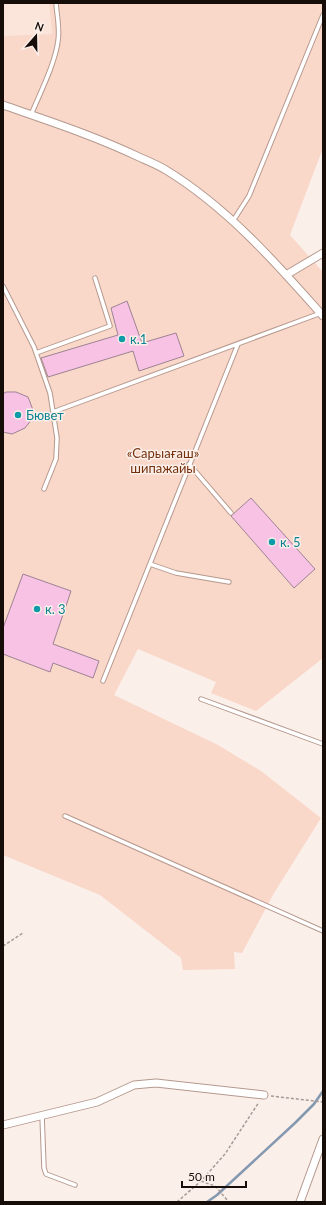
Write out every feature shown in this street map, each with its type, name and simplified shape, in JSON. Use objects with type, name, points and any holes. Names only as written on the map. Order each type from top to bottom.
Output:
[{"type":"street","points":[[3,105],[113,144],[165,170],[194,188],[226,214],[286,275],[322,315]]},
{"type":"street","points":[[286,275],[323,253]]},
{"type":"street","points":[[3,1125],[98,1102],[134,1085],[156,1083],[264,1095]]},
{"type":"street","points":[[300,1202],[323,1139]]},
{"type":"lane","points":[[31,115],[54,57],[58,42],[59,29],[56,3]]},
{"type":"lane","points":[[233,221],[249,196],[323,15]]},
{"type":"lane","points":[[36,353],[110,326],[95,278]]},
{"type":"lane","points":[[3,286],[36,353],[50,393],[54,412],[57,438],[56,459],[44,489]]},
{"type":"lane","points":[[54,412],[238,344],[322,315]]},
{"type":"lane","points":[[103,681],[238,344]]},
{"type":"lane","points":[[190,464],[231,513]]},
{"type":"lane","points":[[150,564],[176,573],[229,582]]},
{"type":"lane","points":[[200,699],[323,744]]},
{"type":"lane","points":[[65,816],[323,931]]},
{"type":"lane","points":[[42,1115],[44,1168],[46,1174],[75,1185]]},
{"type":"path","points":[[3,946],[23,933]]},
{"type":"path","points":[[176,1202],[201,1181],[224,1154],[264,1095],[323,1102]]},
{"type":"path","points":[[201,1181],[215,1186],[229,1202]]},
{"type":"shaded area","points":[[3,3],[49,3],[52,34],[3,36]]},
{"type":"green space","name":"«Сарыағаш» шипажайы","points":[[49,3],[323,3],[323,148],[290,235],[323,272],[323,658],[256,711],[211,693],[216,682],[138,649],[114,695],[218,745],[261,771],[321,818],[274,893],[242,953],[234,952],[235,969],[183,970],[181,958],[100,895],[3,855],[3,36],[52,34]]},
{"type":"building","name":"к.1","points":[[127,301],[142,343],[176,333],[184,356],[139,371],[133,351],[48,377],[41,358],[118,335],[111,308]]},
{"type":"building","name":"Бювет","points":[[6,392],[16,392],[28,397],[33,410],[32,419],[25,428],[12,434],[3,432],[3,394]]},
{"type":"building","name":"к. 5","points":[[251,498],[315,569],[294,588],[231,516]]},
{"type":"building","name":"к. 3","points":[[23,574],[71,591],[53,644],[99,661],[93,678],[53,663],[50,672],[3,654],[3,628]]},
{"type":"waterway","points":[[207,1202],[217,1195],[295,1123],[314,1104],[323,1091]]},
{"type":"place","name":"к.1","points":[[122,339]]},
{"type":"place","name":"Бювет","points":[[18,415]]},
{"type":"place","name":"к. 5","points":[[272,542]]},
{"type":"place","name":"к. 3","points":[[37,609]]}]
